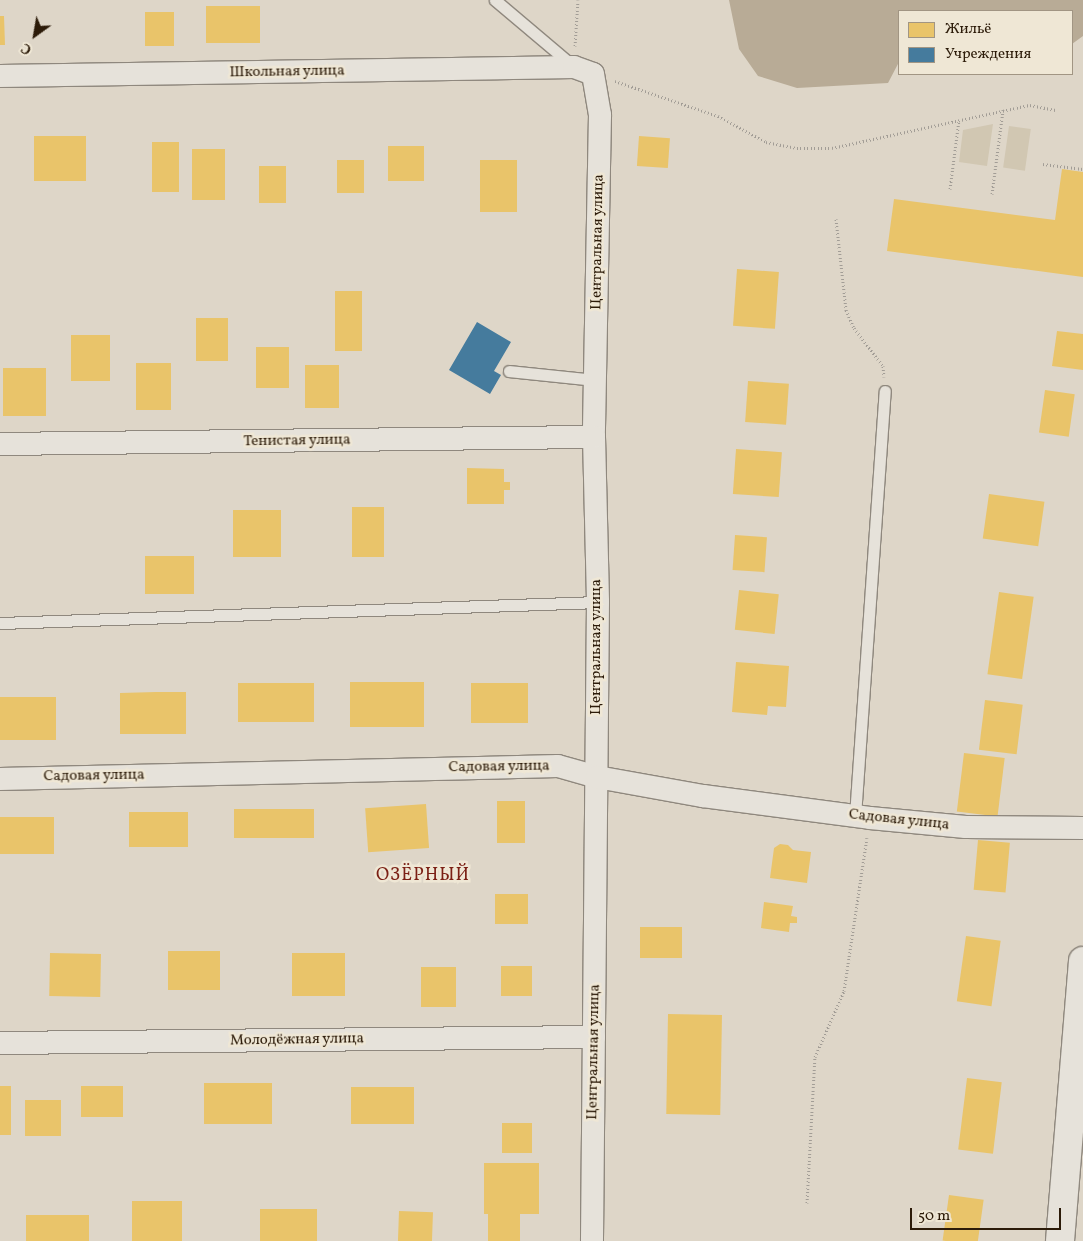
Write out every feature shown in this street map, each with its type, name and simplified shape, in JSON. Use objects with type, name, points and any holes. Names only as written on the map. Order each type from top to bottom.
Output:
[{"type":"street","name":"Школьная улица","points":[[0,76],[574,67]]},
{"type":"street","name":"Центральная улица","points":[[574,67],[593,74],[600,115],[594,438],[598,602],[592,1241]]},
{"type":"street","name":"Тенистая улица","points":[[0,444],[594,438]]},
{"type":"street","name":"Садовая улица","points":[[0,779],[558,766],[597,777],[702,796],[862,817],[966,827],[1083,828]]},
{"type":"street","points":[[1060,1241],[1083,961]]},
{"type":"street","name":"Молодёжная улица","points":[[0,1043],[594,1037]]},
{"type":"lane","points":[[495,0],[574,67]]},
{"type":"lane","points":[[509,371],[595,380]]},
{"type":"lane","points":[[862,817],[885,391]]},
{"type":"lane","points":[[0,623],[598,602]]},
{"type":"path","points":[[574,67],[578,0]]},
{"type":"path","points":[[610,79],[718,116],[766,142],[796,148],[832,148],[898,132],[1030,105],[1056,110]]},
{"type":"path","points":[[992,194],[1003,110]]},
{"type":"path","points":[[950,189],[959,120]]},
{"type":"path","points":[[1043,164],[1083,169]]},
{"type":"path","points":[[836,219],[846,310],[854,328],[883,366],[885,391]]},
{"type":"path","points":[[808,1203],[815,1057],[844,992],[862,817]]},
{"type":"shaded area","points":[[729,0],[1083,0],[1083,36],[1073,43],[1073,10],[898,10],[898,64],[888,83],[797,88],[758,76],[739,49]]},
{"type":"shaded area","points":[[993,124],[987,166],[959,162],[963,130]]},
{"type":"shaded area","points":[[1009,126],[1031,129],[1025,171],[1003,168]]},
{"type":"building: Жильё","points":[[206,6],[260,6],[260,43],[206,43]]},
{"type":"building: Жильё","points":[[145,12],[174,12],[174,46],[145,46]]},
{"type":"building: Жильё","points":[[0,16],[4,16],[5,45],[0,45]]},
{"type":"building: Жильё","points":[[34,136],[86,136],[86,181],[34,181]]},
{"type":"building: Жильё","points":[[639,136],[670,138],[668,168],[637,166]]},
{"type":"building: Жильё","points":[[152,142],[179,142],[179,192],[152,192]]},
{"type":"building: Жильё","points":[[388,146],[424,146],[424,181],[388,181]]},
{"type":"building: Жильё","points":[[192,149],[225,149],[225,200],[192,200]]},
{"type":"building: Жильё","points":[[337,160],[364,160],[364,193],[337,193]]},
{"type":"building: Жильё","points":[[480,160],[517,160],[517,212],[480,212]]},
{"type":"building: Жильё","points":[[259,166],[286,166],[286,203],[259,203]]},
{"type":"building: Жильё","points":[[1062,169],[1083,172],[1083,277],[887,251],[894,199],[1055,220]]},
{"type":"building: Жильё","points":[[737,269],[779,272],[775,329],[733,326]]},
{"type":"building: Жильё","points":[[335,291],[362,291],[362,351],[335,351]]},
{"type":"building: Жильё","points":[[196,318],[228,318],[228,361],[196,361]]},
{"type":"building: Жильё","points":[[1057,331],[1083,334],[1083,370],[1052,366]]},
{"type":"building: Жильё","points":[[71,335],[110,335],[110,381],[71,381]]},
{"type":"building: Жильё","points":[[256,347],[289,347],[289,388],[256,388]]},
{"type":"building: Жильё","points":[[136,363],[171,363],[171,410],[136,410]]},
{"type":"building: Жильё","points":[[305,365],[339,365],[339,408],[305,408]]},
{"type":"building: Жильё","points":[[3,368],[46,368],[46,416],[3,416]]},
{"type":"building: Жильё","points":[[748,381],[789,384],[786,425],[745,422]]},
{"type":"building: Жильё","points":[[1045,390],[1075,394],[1069,437],[1039,433]]},
{"type":"building: Жильё","points":[[736,449],[782,452],[779,497],[733,494]]},
{"type":"building: Жильё","points":[[467,468],[504,469],[504,482],[510,482],[510,490],[504,490],[504,504],[467,504]]},
{"type":"building: Жильё","points":[[989,494],[1044,502],[1038,546],[983,539]]},
{"type":"building: Жильё","points":[[352,507],[384,507],[384,557],[352,557]]},
{"type":"building: Жильё","points":[[233,510],[281,510],[281,557],[233,557]]},
{"type":"building: Жильё","points":[[735,535],[767,537],[764,572],[733,570]]},
{"type":"building: Жильё","points":[[145,556],[194,556],[194,594],[145,594]]},
{"type":"building: Жильё","points":[[739,590],[779,594],[775,634],[735,630]]},
{"type":"building: Жильё","points":[[999,592],[1034,597],[1022,679],[987,674]]},
{"type":"building: Жильё","points":[[736,662],[789,666],[786,707],[768,706],[767,715],[732,712]]},
{"type":"building: Жильё","points":[[350,682],[424,682],[424,727],[350,727]]},
{"type":"building: Жильё","points":[[238,683],[314,683],[314,722],[238,722]]},
{"type":"building: Жильё","points":[[471,683],[528,683],[528,723],[471,723]]},
{"type":"building: Жильё","points":[[186,692],[186,734],[120,734],[120,693]]},
{"type":"building: Жильё","points":[[0,697],[56,697],[56,740],[0,740]]},
{"type":"building: Жильё","points":[[985,700],[1023,705],[1017,754],[979,750]]},
{"type":"building: Жильё","points":[[964,753],[1005,758],[998,817],[957,812]]},
{"type":"building: Жильё","points":[[497,801],[525,801],[525,843],[497,843]]},
{"type":"building: Жильё","points":[[426,804],[429,848],[368,852],[365,808]]},
{"type":"building: Жильё","points":[[234,809],[314,809],[314,838],[234,838]]},
{"type":"building: Жильё","points":[[129,812],[188,812],[188,847],[129,847]]},
{"type":"building: Жильё","points":[[0,817],[54,817],[54,854],[0,854]]},
{"type":"building: Жильё","points":[[978,840],[1010,843],[1006,893],[974,890]]},
{"type":"building: Жильё","points":[[780,844],[788,845],[793,850],[811,852],[807,883],[770,878],[774,848]]},
{"type":"building: Жильё","points":[[495,894],[528,894],[528,924],[495,924]]},
{"type":"building: Жильё","points":[[764,902],[793,906],[791,916],[797,917],[797,923],[790,923],[789,932],[761,928]]},
{"type":"building: Жильё","points":[[640,927],[682,927],[682,958],[640,958]]},
{"type":"building: Жильё","points":[[966,936],[1001,941],[991,1006],[957,1001]]},
{"type":"building: Жильё","points":[[168,951],[220,951],[220,990],[168,990]]},
{"type":"building: Жильё","points":[[50,953],[101,954],[100,997],[49,996]]},
{"type":"building: Жильё","points":[[292,953],[345,953],[345,996],[292,996]]},
{"type":"building: Жильё","points":[[501,966],[532,966],[532,996],[501,996]]},
{"type":"building: Жильё","points":[[421,967],[456,967],[456,1007],[421,1007]]},
{"type":"building: Жильё","points":[[668,1014],[722,1015],[720,1115],[666,1114]]},
{"type":"building: Жильё","points":[[967,1078],[1002,1082],[993,1154],[958,1149]]},
{"type":"building: Жильё","points":[[204,1083],[272,1083],[272,1124],[204,1124]]},
{"type":"building: Жильё","points":[[0,1086],[11,1086],[11,1135],[0,1135]]},
{"type":"building: Жильё","points":[[81,1086],[123,1086],[123,1117],[81,1117]]},
{"type":"building: Жильё","points":[[351,1087],[414,1087],[414,1124],[351,1124]]},
{"type":"building: Жильё","points":[[25,1100],[61,1100],[61,1136],[25,1136]]},
{"type":"building: Жильё","points":[[502,1123],[532,1123],[532,1153],[502,1153]]},
{"type":"building: Жильё","points":[[484,1163],[539,1163],[539,1214],[520,1214],[520,1241],[488,1241],[488,1214],[484,1214]]},
{"type":"building: Жильё","points":[[949,1195],[984,1200],[978,1241],[943,1241]]},
{"type":"building: Жильё","points":[[132,1201],[182,1201],[182,1241],[132,1241]]},
{"type":"building: Жильё","points":[[260,1209],[317,1209],[317,1241],[260,1241]]},
{"type":"building: Жильё","points":[[399,1211],[433,1212],[432,1241],[398,1241]]},
{"type":"building: Жильё","points":[[26,1215],[89,1215],[89,1241],[26,1241]]},
{"type":"building: Учреждения","points":[[477,322],[511,342],[494,371],[501,375],[490,394],[449,370]]},
{"type":"district","name":"ОЗЁРНЫЙ","points":[[423,876]]}]
